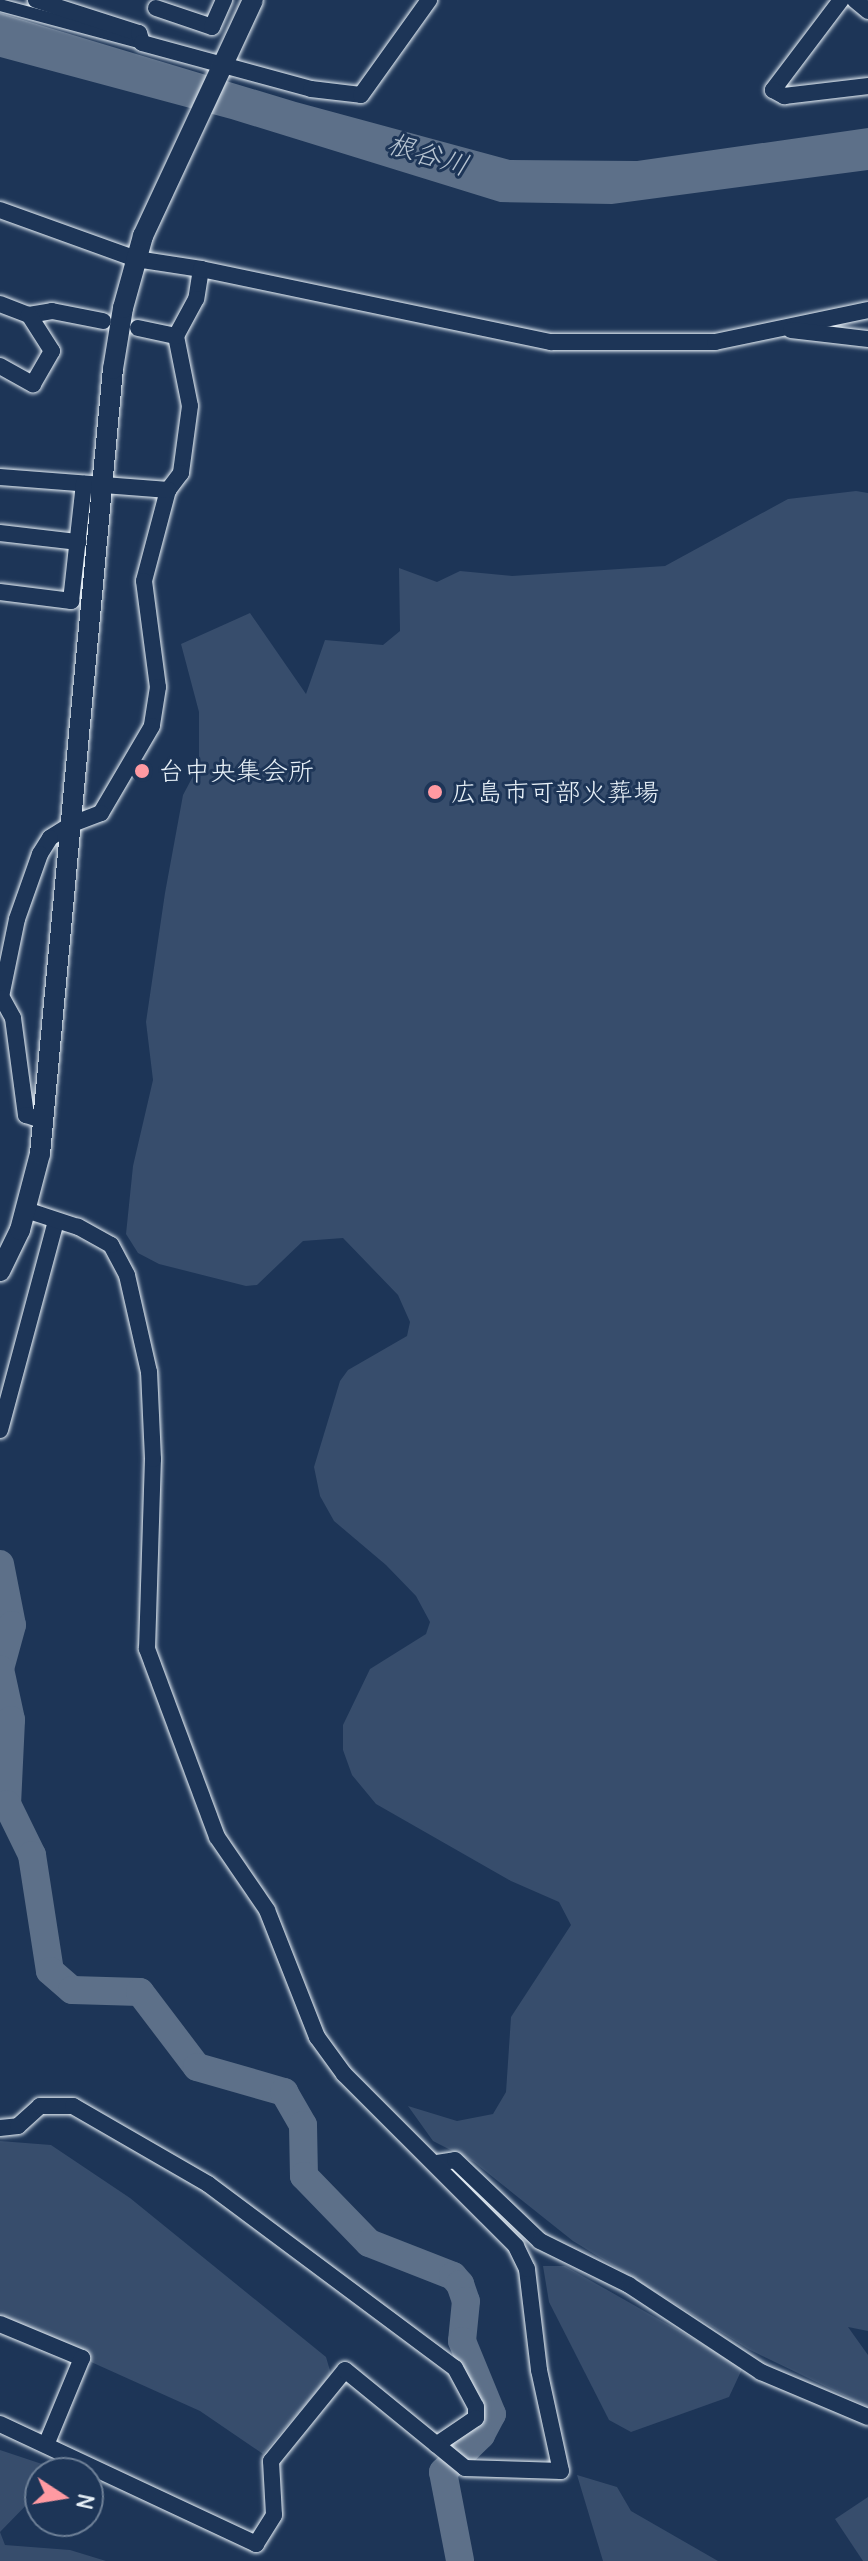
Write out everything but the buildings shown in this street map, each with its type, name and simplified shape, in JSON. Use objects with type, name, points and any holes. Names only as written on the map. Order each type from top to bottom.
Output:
[{"type":"street","points":[[36,0],[139,33],[142,43]]},
{"type":"street","points":[[156,8],[212,27],[224,0]]},
{"type":"street","points":[[0,592],[71,601],[78,542],[93,484],[136,259],[143,236],[253,0]]},
{"type":"street","points":[[0,5],[142,43],[218,70],[311,89],[361,95],[429,0]]},
{"type":"street","points":[[841,0],[773,90],[784,96],[868,86]]},
{"type":"street","points":[[855,0],[868,11]]},
{"type":"street","points":[[0,210],[136,259],[201,269],[551,342],[715,342],[791,330],[868,310]]},
{"type":"street","points":[[44,1121],[26,1115],[13,1018],[1,1000],[17,919],[40,854],[50,838],[72,824],[101,813],[152,726],[158,687],[144,581],[168,490],[181,473],[190,406],[176,336],[196,299],[201,269]]},
{"type":"street","points":[[0,304],[29,315],[52,311],[103,321]]},
{"type":"street","points":[[0,366],[33,384],[52,351],[29,315]]},
{"type":"street","points":[[138,328],[176,336]]},
{"type":"street","points":[[791,330],[808,336],[868,339]]},
{"type":"street","points":[[0,477],[168,490]]},
{"type":"street","points":[[0,1271],[26,1210],[44,1121],[72,824],[93,484]]},
{"type":"street","points":[[0,533],[78,542]]},
{"type":"street","points":[[0,2424],[256,2544],[274,2515],[271,2461],[345,2370],[465,2468],[561,2471],[539,2370],[527,2269],[508,2236],[344,2074],[317,2037],[294,1990],[267,1910],[217,1837],[158,1683],[144,1624],[153,1459],[149,1372],[140,1320],[127,1275],[111,1245],[26,1210]]},
{"type":"street","points":[[0,1430],[56,1221]]},
{"type":"street","points":[[0,2128],[18,2126],[40,2106],[73,2106],[208,2184],[455,2368],[476,2407],[476,2418],[447,2455]]},
{"type":"street","points":[[437,2163],[455,2160],[540,2241],[629,2285],[761,2372],[868,2417]]},
{"type":"street","points":[[0,2324],[82,2358],[46,2445]]},
{"type":"shaded area","points":[[856,491],[868,493],[868,2331],[848,2327],[868,2355],[868,2407],[750,2350],[573,2241],[474,2162],[433,2141],[408,2106],[457,2121],[493,2114],[506,2092],[511,2017],[571,1925],[559,1902],[511,1881],[376,1804],[352,1775],[343,1750],[343,1725],[370,1669],[426,1634],[430,1622],[416,1596],[386,1565],[334,1521],[320,1496],[314,1467],[340,1381],[348,1370],[407,1336],[410,1322],[398,1295],[343,1238],[303,1241],[257,1285],[246,1286],[159,1264],[138,1253],[126,1234],[133,1166],[153,1080],[146,1022],[165,893],[183,795],[199,765],[199,712],[181,644],[250,613],[306,694],[325,640],[383,645],[400,631],[399,568],[437,582],[460,571],[512,576],[665,566],[788,499]]},
{"type":"shaded area","points":[[0,2141],[51,2145],[130,2198],[326,2357],[331,2374],[263,2454],[200,2411],[0,2321]]},
{"type":"shaded area","points":[[543,2266],[565,2266],[743,2367],[729,2397],[631,2432],[609,2420],[549,2302]]},
{"type":"shaded area","points":[[0,2450],[24,2458],[24,2507],[0,2532]]},
{"type":"shaded area","points":[[577,2475],[617,2487],[631,2511],[718,2561],[603,2561]]},
{"type":"shaded area","points":[[868,2497],[868,2561],[863,2561],[835,2519]]},
{"type":"shaded area","points":[[0,2532],[5,2545],[70,2550],[106,2561],[0,2561]]},
{"type":"water","name":"根谷川","points":[[0,13],[296,102],[510,160],[637,161],[868,128],[868,170],[612,204],[500,202],[231,119],[0,57]]},
{"type":"waterway","points":[[0,1564],[12,1625],[0,1669],[11,1720],[7,1804],[32,1855],[50,1971],[72,1990],[140,1992],[197,2067],[284,2092],[303,2125],[304,2176],[369,2243],[453,2276],[460,2284],[466,2301],[462,2341],[492,2414],[481,2435],[443,2472],[460,2560]]},
{"type":"place","name":"台中央集会所","points":[[142,771]]},
{"type":"place","name":"広島市可部火葬場","points":[[435,792]]}]
